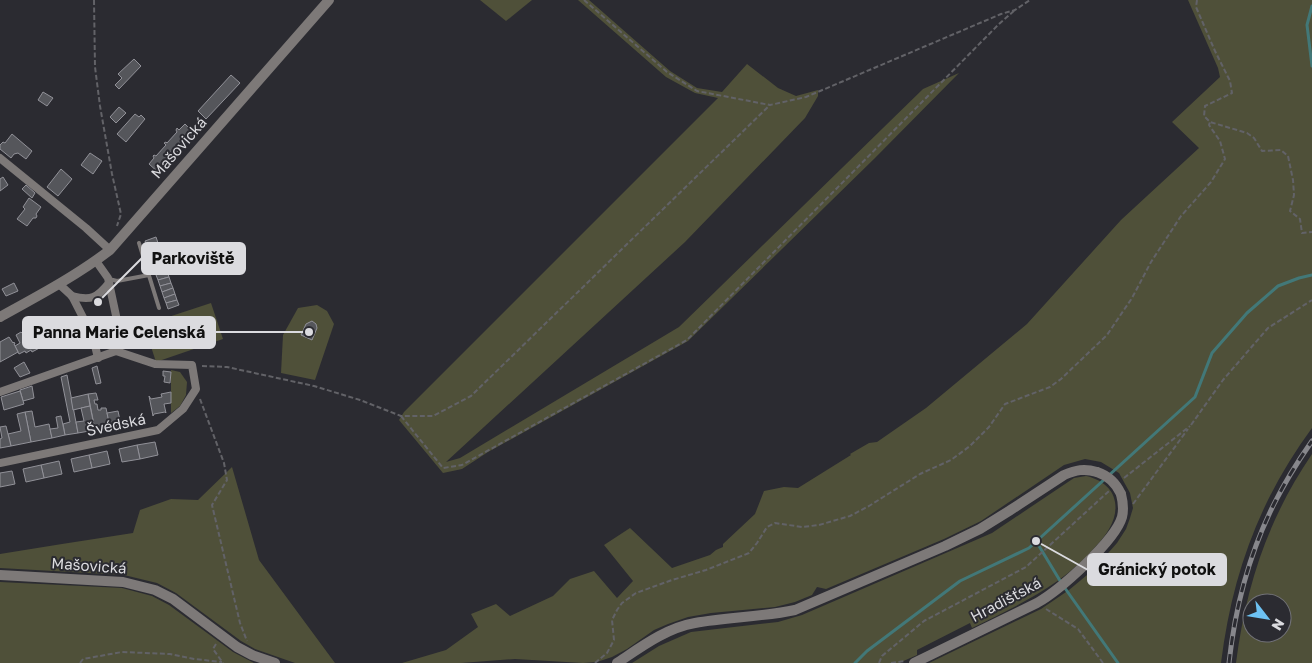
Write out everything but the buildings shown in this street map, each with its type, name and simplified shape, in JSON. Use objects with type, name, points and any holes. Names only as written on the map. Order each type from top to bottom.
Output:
[{"type":"street","name":"Mašovická","points":[[0,316],[59,284],[110,250],[329,0]]},
{"type":"street","points":[[0,158],[110,250]]},
{"type":"street","points":[[0,392],[98,358],[116,351],[124,344],[108,281],[96,261]]},
{"type":"street","points":[[72,296],[84,299],[99,295],[108,281]]},
{"type":"street","points":[[59,284],[72,296],[93,338],[98,358]]},
{"type":"street","points":[[93,338],[101,331],[118,325]]},
{"type":"street","points":[[116,351],[155,364],[192,365],[196,389]]},
{"type":"street","name":"Švédská","points":[[0,463],[158,430],[183,409],[196,389]]},
{"type":"street","name":"Hradišťská","points":[[617,663],[664,633],[694,623],[777,614],[794,610],[945,546],[1010,511],[1077,469],[1097,472],[1113,481],[1121,494],[1123,502],[1119,524],[1107,541],[1079,570],[1055,591],[1037,603],[914,663]]},
{"type":"street","name":"Mašovická","points":[[0,575],[123,582],[155,590],[173,599],[237,647],[252,655],[275,663]]},
{"type":"lane","points":[[139,243],[159,308]]},
{"type":"lane","points":[[108,281],[149,275]]},
{"type":"path","points":[[94,0],[97,86],[121,214],[116,232]]},
{"type":"path","points":[[584,0],[667,72],[697,91],[770,105],[806,97],[1001,14],[1015,10]]},
{"type":"path","points":[[401,416],[444,468],[462,465],[687,340],[999,24],[1030,0]]},
{"type":"path","points":[[1197,0],[1196,7],[1215,52],[1230,81],[1232,93],[1205,106],[1204,116],[1210,122],[1246,133],[1254,138],[1262,151],[1281,150],[1288,156],[1294,195],[1290,211],[1300,219],[1302,233],[1312,232]]},
{"type":"path","points":[[192,365],[227,367],[314,386],[360,400],[401,416],[433,416],[471,396],[770,105]]},
{"type":"path","points":[[595,663],[607,653],[614,640],[612,620],[617,610],[622,603],[636,593],[706,570],[749,553],[767,527],[775,523],[802,527],[819,525],[850,516],[920,474],[951,460],[970,446],[989,427],[1005,404],[1050,387],[1061,379],[1107,335],[1132,298],[1151,262],[1181,216],[1211,182],[1225,159],[1220,141],[1209,125],[1210,122]]},
{"type":"path","points":[[1130,509],[1223,380],[1268,328],[1312,300]]},
{"type":"path","points":[[196,389],[224,463],[227,480],[212,505],[240,623],[252,655]]},
{"type":"path","points":[[1120,481],[1190,426]]},
{"type":"path","points":[[879,663],[882,656],[924,621],[1026,567],[1113,487]]},
{"type":"path","points":[[1037,603],[1078,629],[1103,663]]},
{"type":"path","points":[[221,635],[213,649],[222,662]]},
{"type":"path","points":[[80,663],[83,659],[122,652],[170,654],[222,662]]},
{"type":"green space","points":[[480,0],[532,0],[506,21]]},
{"type":"green space","points":[[578,0],[589,0],[670,71],[697,88],[722,92],[747,64],[778,88],[796,96],[818,90],[818,96],[805,118],[685,242],[446,462],[460,458],[679,327],[923,89],[959,73],[688,341],[488,452],[462,469],[443,473],[399,420],[404,412],[718,98],[695,93],[666,77]]},
{"type":"green space","points":[[1188,0],[1312,0],[1312,428],[1293,455],[1277,483],[1251,540],[1232,599],[1221,663],[929,663],[1041,609],[1069,590],[1093,570],[1117,543],[1126,529],[1133,508],[1130,493],[1119,473],[1101,462],[1085,459],[1064,465],[981,521],[944,539],[826,589],[817,587],[812,595],[775,607],[688,617],[654,630],[627,649],[597,662],[583,663],[515,659],[461,663],[402,663],[446,650],[478,627],[471,614],[496,604],[510,616],[553,596],[570,579],[594,571],[617,598],[633,581],[604,545],[630,528],[672,568],[710,555],[723,547],[723,544],[755,514],[764,491],[784,487],[798,488],[850,454],[869,443],[877,442],[926,408],[1027,324],[1121,220],[1199,148],[1172,122],[1220,77],[1218,68]]},
{"type":"green space","points":[[211,303],[223,339],[156,362],[144,325]]},
{"type":"green space","points":[[317,305],[327,311],[334,324],[315,380],[281,373],[283,335],[298,308]]},
{"type":"green space","points":[[171,370],[180,372],[187,382],[186,395],[180,406],[171,413]]},
{"type":"green space","points":[[1312,454],[1312,663],[1236,663],[1242,625],[1242,643],[1292,643],[1292,593],[1250,593],[1261,554],[1283,503]]},
{"type":"green space","points":[[232,467],[259,560],[335,663],[295,663],[255,649],[241,641],[176,593],[157,583],[124,575],[0,568],[0,554],[133,533],[140,510],[171,499],[198,500]]},
{"type":"green space","points":[[1086,476],[1105,484],[1114,497],[1115,514],[1108,531],[1082,560],[1054,584],[1023,602],[972,628],[970,623],[917,650],[917,655],[899,663],[632,663],[659,646],[691,632],[778,622],[802,615],[992,533],[1074,478]]},
{"type":"green space","points":[[0,582],[122,588],[152,596],[169,605],[233,652],[254,663],[0,663]]},
{"type":"waterway","points":[[1312,6],[1307,25],[1312,66]]},
{"type":"waterway","points":[[855,663],[867,651],[960,581],[1029,548],[1195,397],[1212,353],[1247,313],[1278,286],[1312,275]]},
{"type":"waterway","points":[[1036,541],[1062,584],[1118,663]]},
{"type":"railway","points":[[1229,663],[1239,602],[1257,542],[1278,496],[1312,441]]},
{"type":"place","name":"Parkoviště","points":[[98,302]]},
{"type":"place","name":"Panna Marie Celenská","points":[[309,332]]},
{"type":"place","name":"Gránický potok","points":[[1036,541]]}]
